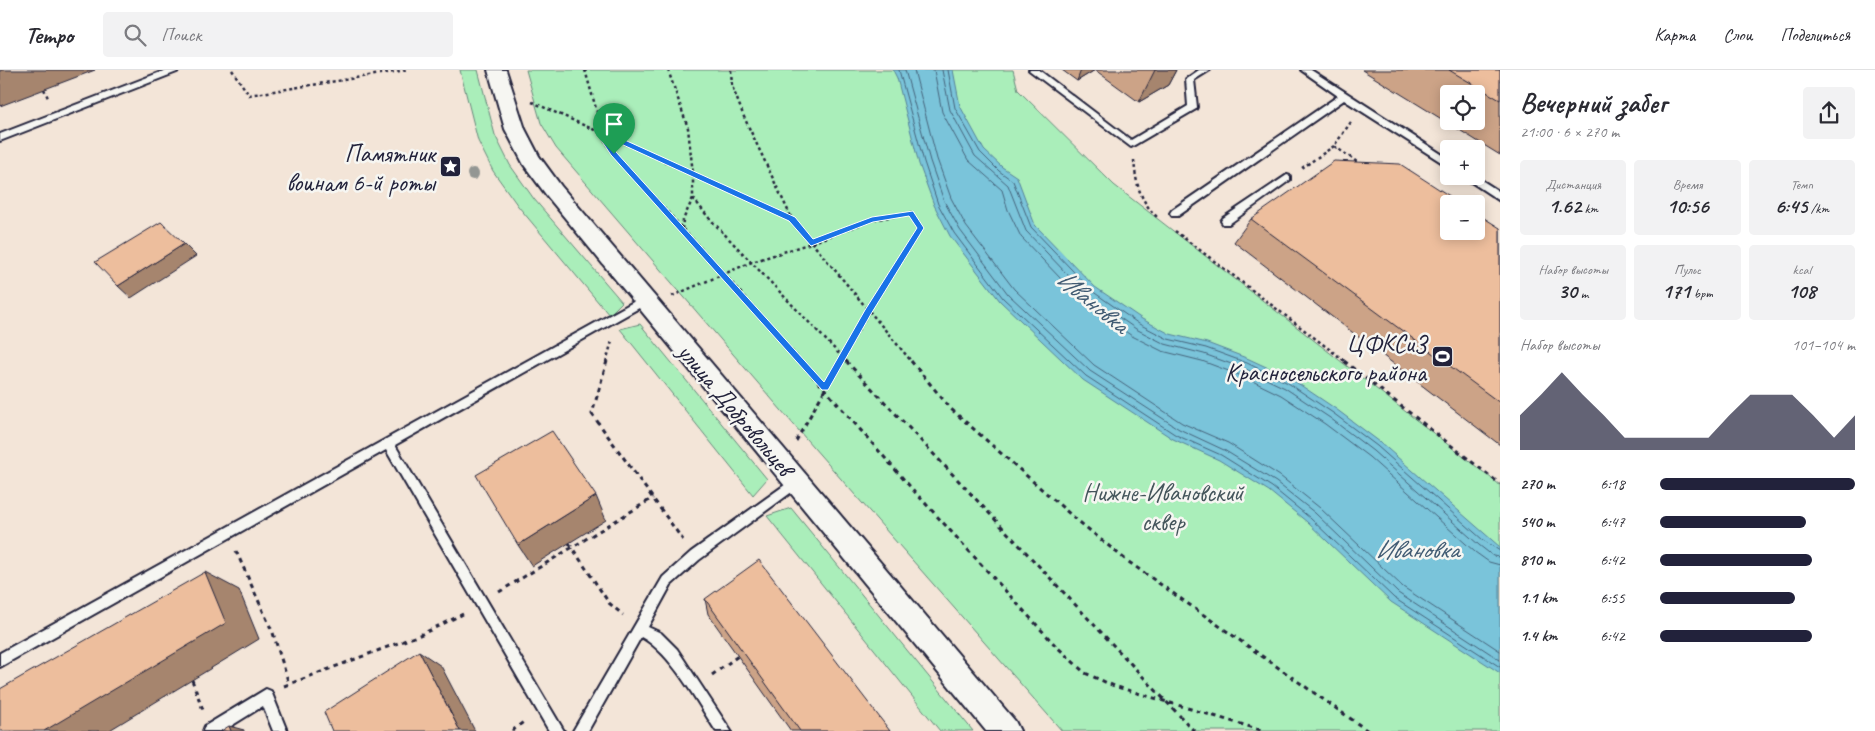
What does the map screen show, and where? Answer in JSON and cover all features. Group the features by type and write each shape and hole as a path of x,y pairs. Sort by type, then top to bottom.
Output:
{"street":[{"name":"улица Добровольцев","path":"497,70 515,129 530,160 644,300 1005,731"}],"lane":[{"path":"0,138 174,70"},
{"path":"1033,70 1131,144 1193,107 1190,79 1206,70"},
{"path":"1305,70 1440,158"},
{"path":"1175,212 1344,96"},
{"path":"1226,221 1287,178"},
{"path":"1481,185 1500,197"},
{"path":"0,660 644,300"},
{"path":"388,443 556,731"},
{"path":"580,731 667,581 695,556 796,482"},
{"path":"639,629 656,638 672,654 724,731"},
{"path":"211,731 266,696 280,731"}],"path":[{"path":"232,70 249,94 406,70"},
{"path":"585,70 605,140 614,154 724,274 914,492 1056,646 1085,673 1114,686 1264,731"},
{"path":"668,70 688,128 693,174 693,198 683,220 682,229"},
{"path":"731,70 732,86 744,117 792,219 951,409 1071,515 1126,560 1368,731"},
{"path":"527,100 792,219"},
{"path":"1287,178 1334,146 1348,123"},
{"path":"1334,146 1367,168"},
{"path":"1133,155 1136,188 1145,206 1160,219"},
{"path":"693,198 709,218 1194,731"},
{"path":"671,296 752,262 811,243 872,220 911,213 920,228 868,312 796,442"},
{"path":"1173,229 1380,388 1500,484"},
{"path":"614,335 592,414 695,556"},
{"path":"496,594 570,544 652,498"},
{"path":"228,533 274,633 289,684"},
{"path":"570,544 609,603"},
{"path":"279,689 422,634 464,613"},
{"path":"694,688 738,656"},
{"path":"192,680 211,731"}],"green space":[{"path":"460,70 478,70 495,135 510,165 534,199 622,302 609,315 518,206 493,171 478,141"},
{"name":"Нижне-Ивановский сквер","path":"526,70 1013,70 1018,90 1114,185 1500,485 1500,731 1062,731 806,439 556,148 541,123"},
{"path":"640,324 767,479 753,495 620,329"},
{"path":"791,508 973,731 940,731 767,516"}],"water":[{"name":"Ивановка","path":"893,70 953,70 960,106 984,150 1002,167 1017,177 1035,225 1095,287 1142,319 1170,334 1207,343 1249,359 1290,378 1380,442 1500,547 1500,673 1391,602 1307,522 1269,491 1219,460 1173,439 1083,380 1000,301 950,236 934,205 919,164 897,78"}],"building":[{"path":"1449,70 1500,70 1500,100 1485,91 1485,85 1474,85"},
{"name":"ЦФКСиЗ Красносельского района","path":"1334,161 1400,164 1448,195 1440,195 1440,240 1485,240 1485,219 1500,228 1500,403 1251,219"},
{"path":"161,222 184,244 118,286 95,262"},
{"path":"552,431 596,496 518,545 476,475"},
{"path":"759,560 890,731 800,731 705,599"},
{"path":"205,572 226,623 44,731 0,731 0,689"},
{"path":"419,651 460,731 332,731 324,712"},
{"path":"229,726 231,731 221,731"}],"place":[{"name":"Памятник воинам 6-й роты","path":"451,167"},
{"name":"ЦФКСиЗ Красносельского района","path":"1442,357"}],"route":[{"path":"604,134 792,219 811,243 872,220 911,213 920,228 868,312 825,388 724,274 614,154 605,140 604,134"}]}
